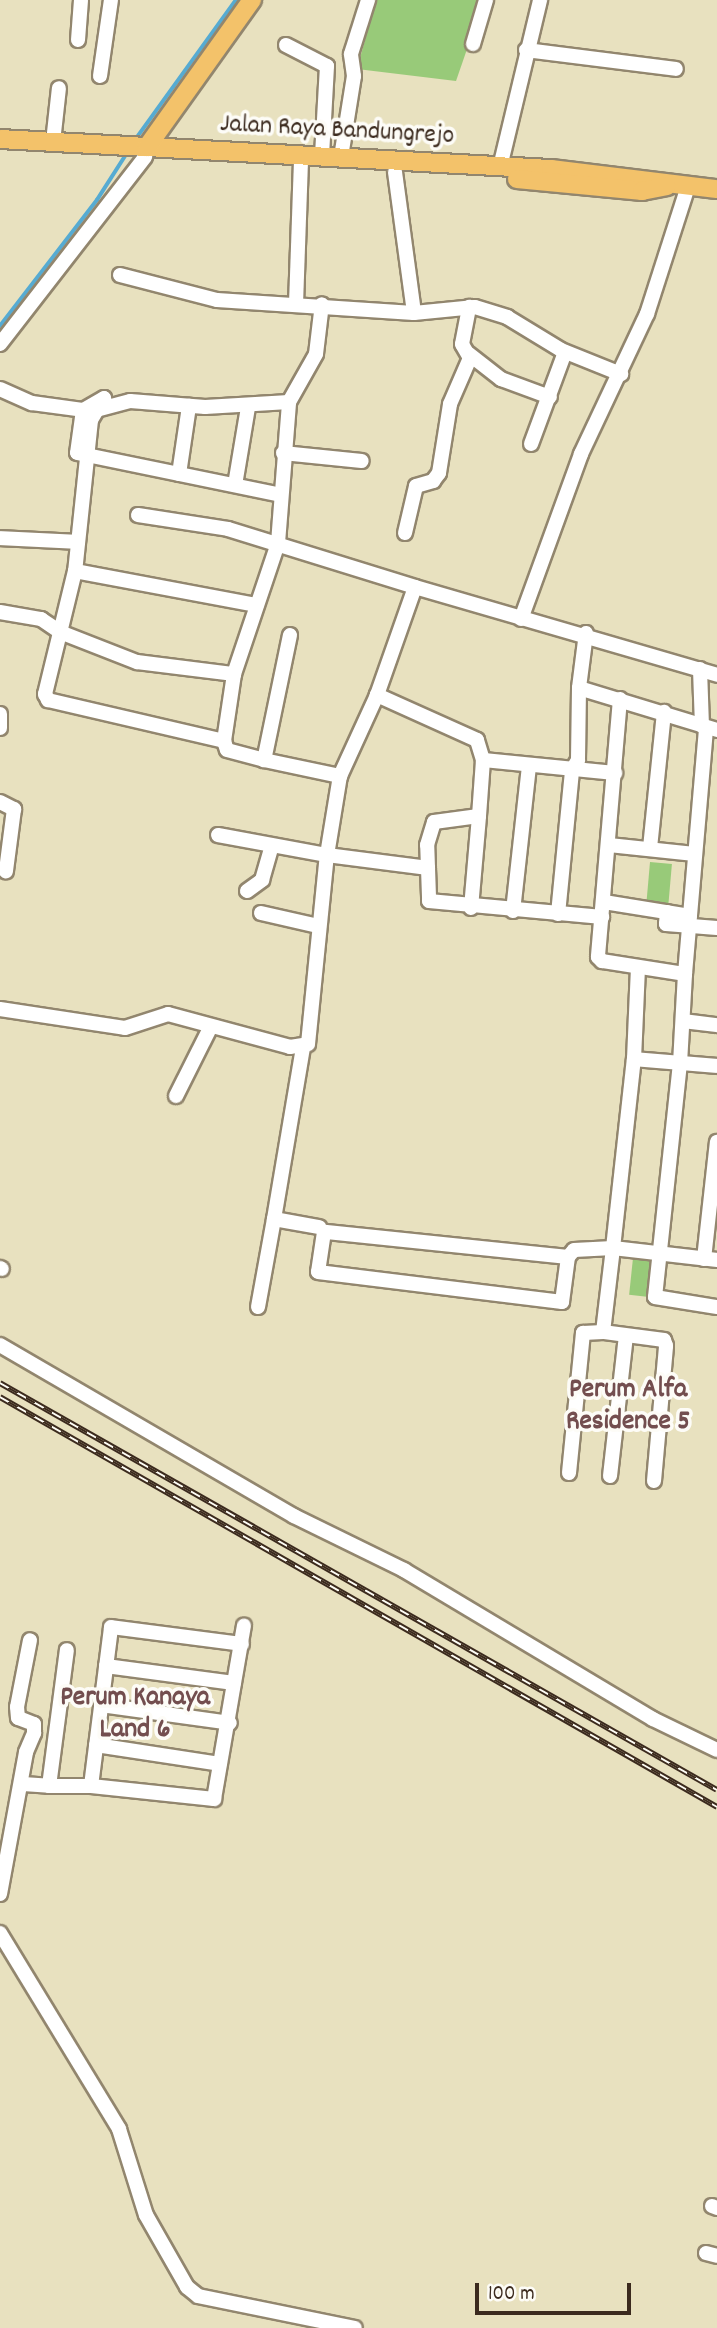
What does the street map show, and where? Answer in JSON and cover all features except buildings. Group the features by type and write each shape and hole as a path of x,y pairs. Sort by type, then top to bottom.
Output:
{"main road":[{"path":"142,151 252,0"},
{"name":"Jalan Raya Bandungrejo","path":"0,139 117,150"},
{"name":"Jalan Raya Bandungrejo","path":"0,148 142,151 295,160 395,172 642,191 679,186"},
{"name":"Jalan Raya Bandungrejo","path":"295,160 321,156 500,167 648,178 679,186 717,189"}],"street":[{"path":"78,40 81,0"},
{"path":"100,76 111,0"},
{"path":"341,157 354,76 351,54 368,0"},
{"path":"473,44 486,0"},
{"path":"500,167 540,0"},
{"path":"286,46 327,66 321,156"},
{"path":"526,50 676,69"},
{"path":"53,142 59,88"},
{"path":"0,344 142,151"},
{"path":"295,160 296,304"},
{"path":"395,172 414,313"},
{"path":"521,619 581,454 621,374 675,238 679,186"},
{"path":"120,275 217,300 322,304 414,313 469,307 506,317 565,352 621,374"},
{"path":"322,304 316,354 289,402 278,543 234,674 224,740 227,750 340,776"},
{"path":"469,307 461,344 469,354 501,379 550,397"},
{"path":"531,444 565,352"},
{"path":"405,533 416,486 433,481 439,473 450,404 469,354"},
{"path":"0,389 32,403 83,410 104,398 106,406"},
{"path":"224,740 52,703 45,694 75,571 90,454 91,420 106,406 130,401 248,407 289,402"},
{"path":"179,474 189,406"},
{"path":"234,485 248,407"},
{"path":"83,410 77,453 281,495"},
{"path":"283,453 362,461"},
{"path":"138,515 228,528 521,619 586,633 717,674"},
{"path":"0,538 78,542"},
{"path":"75,571 257,604"},
{"path":"258,1307 303,1047 311,1037 318,926 340,776 377,695 415,587"},
{"path":"0,612 41,619 60,632 137,662 234,674"},
{"path":"558,914 572,770 578,760 579,688 586,633"},
{"path":"264,760 290,635"},
{"path":"700,669 708,728 684,974 680,1063 656,1299 717,1307"},
{"path":"579,688 664,712 708,728"},
{"path":"377,695 480,743 483,760 471,908"},
{"path":"620,699 599,959 684,974"},
{"path":"650,848 664,712"},
{"path":"0,714 0,728"},
{"path":"483,760 615,774"},
{"path":"513,911 529,766"},
{"path":"0,802 14,809 6,871"},
{"path":"479,816 434,822 426,845 429,901 471,908 602,918"},
{"path":"218,835 327,855 428,868"},
{"path":"247,891 262,880 272,845"},
{"path":"609,845 695,854"},
{"path":"604,902 667,912 666,924 689,921 717,928"},
{"path":"261,913 318,926"},
{"path":"603,1332 634,1059 638,967"},
{"path":"0,1009 125,1028 160,1014 210,1028 303,1047"},
{"path":"683,1021 717,1025"},
{"path":"176,1096 210,1028"},
{"path":"634,1059 717,1066"},
{"path":"568,1257 324,1232 318,1272 560,1302 564,1300 568,1257 577,1248 613,1248 661,1256 711,1260 717,1142"},
{"path":"274,1219 320,1227"},
{"path":"569,1474 583,1333 603,1332 664,1340 666,1346 653,1481"},
{"path":"610,1476 626,1336"},
{"path":"0,1345 294,1516 404,1570 653,1719 717,1750"},
{"path":"91,1786 106,1666 114,1626 242,1644"},
{"path":"23,1784 91,1786 212,1801 230,1723 244,1626"},
{"path":"0,1894 34,1724 18,1718 17,1707 30,1640"},
{"path":"49,1786 67,1650"},
{"path":"106,1666 234,1683"},
{"path":"101,1705 230,1723"},
{"path":"96,1745 220,1764"},
{"path":"0,1933 119,2129 146,2215 187,2287 198,2295 355,2328"}],"green space":[{"path":"376,0 484,0 456,81 357,69"},
{"path":"650,862 672,864 668,907 646,905"},
{"path":"633,1258 653,1260 649,1297 629,1295"}],"waterway":[{"path":"135,140 236,0"},
{"path":"0,326 97,200 127,153"}],"railway":[{"path":"0,1383 717,1790"},
{"path":"0,1397 717,1807"}],"district":[{"name":"Perum Alfa Residence 5","path":"628,1407"},
{"name":"Perum Kanaya Land 6","path":"135,1715"}]}
